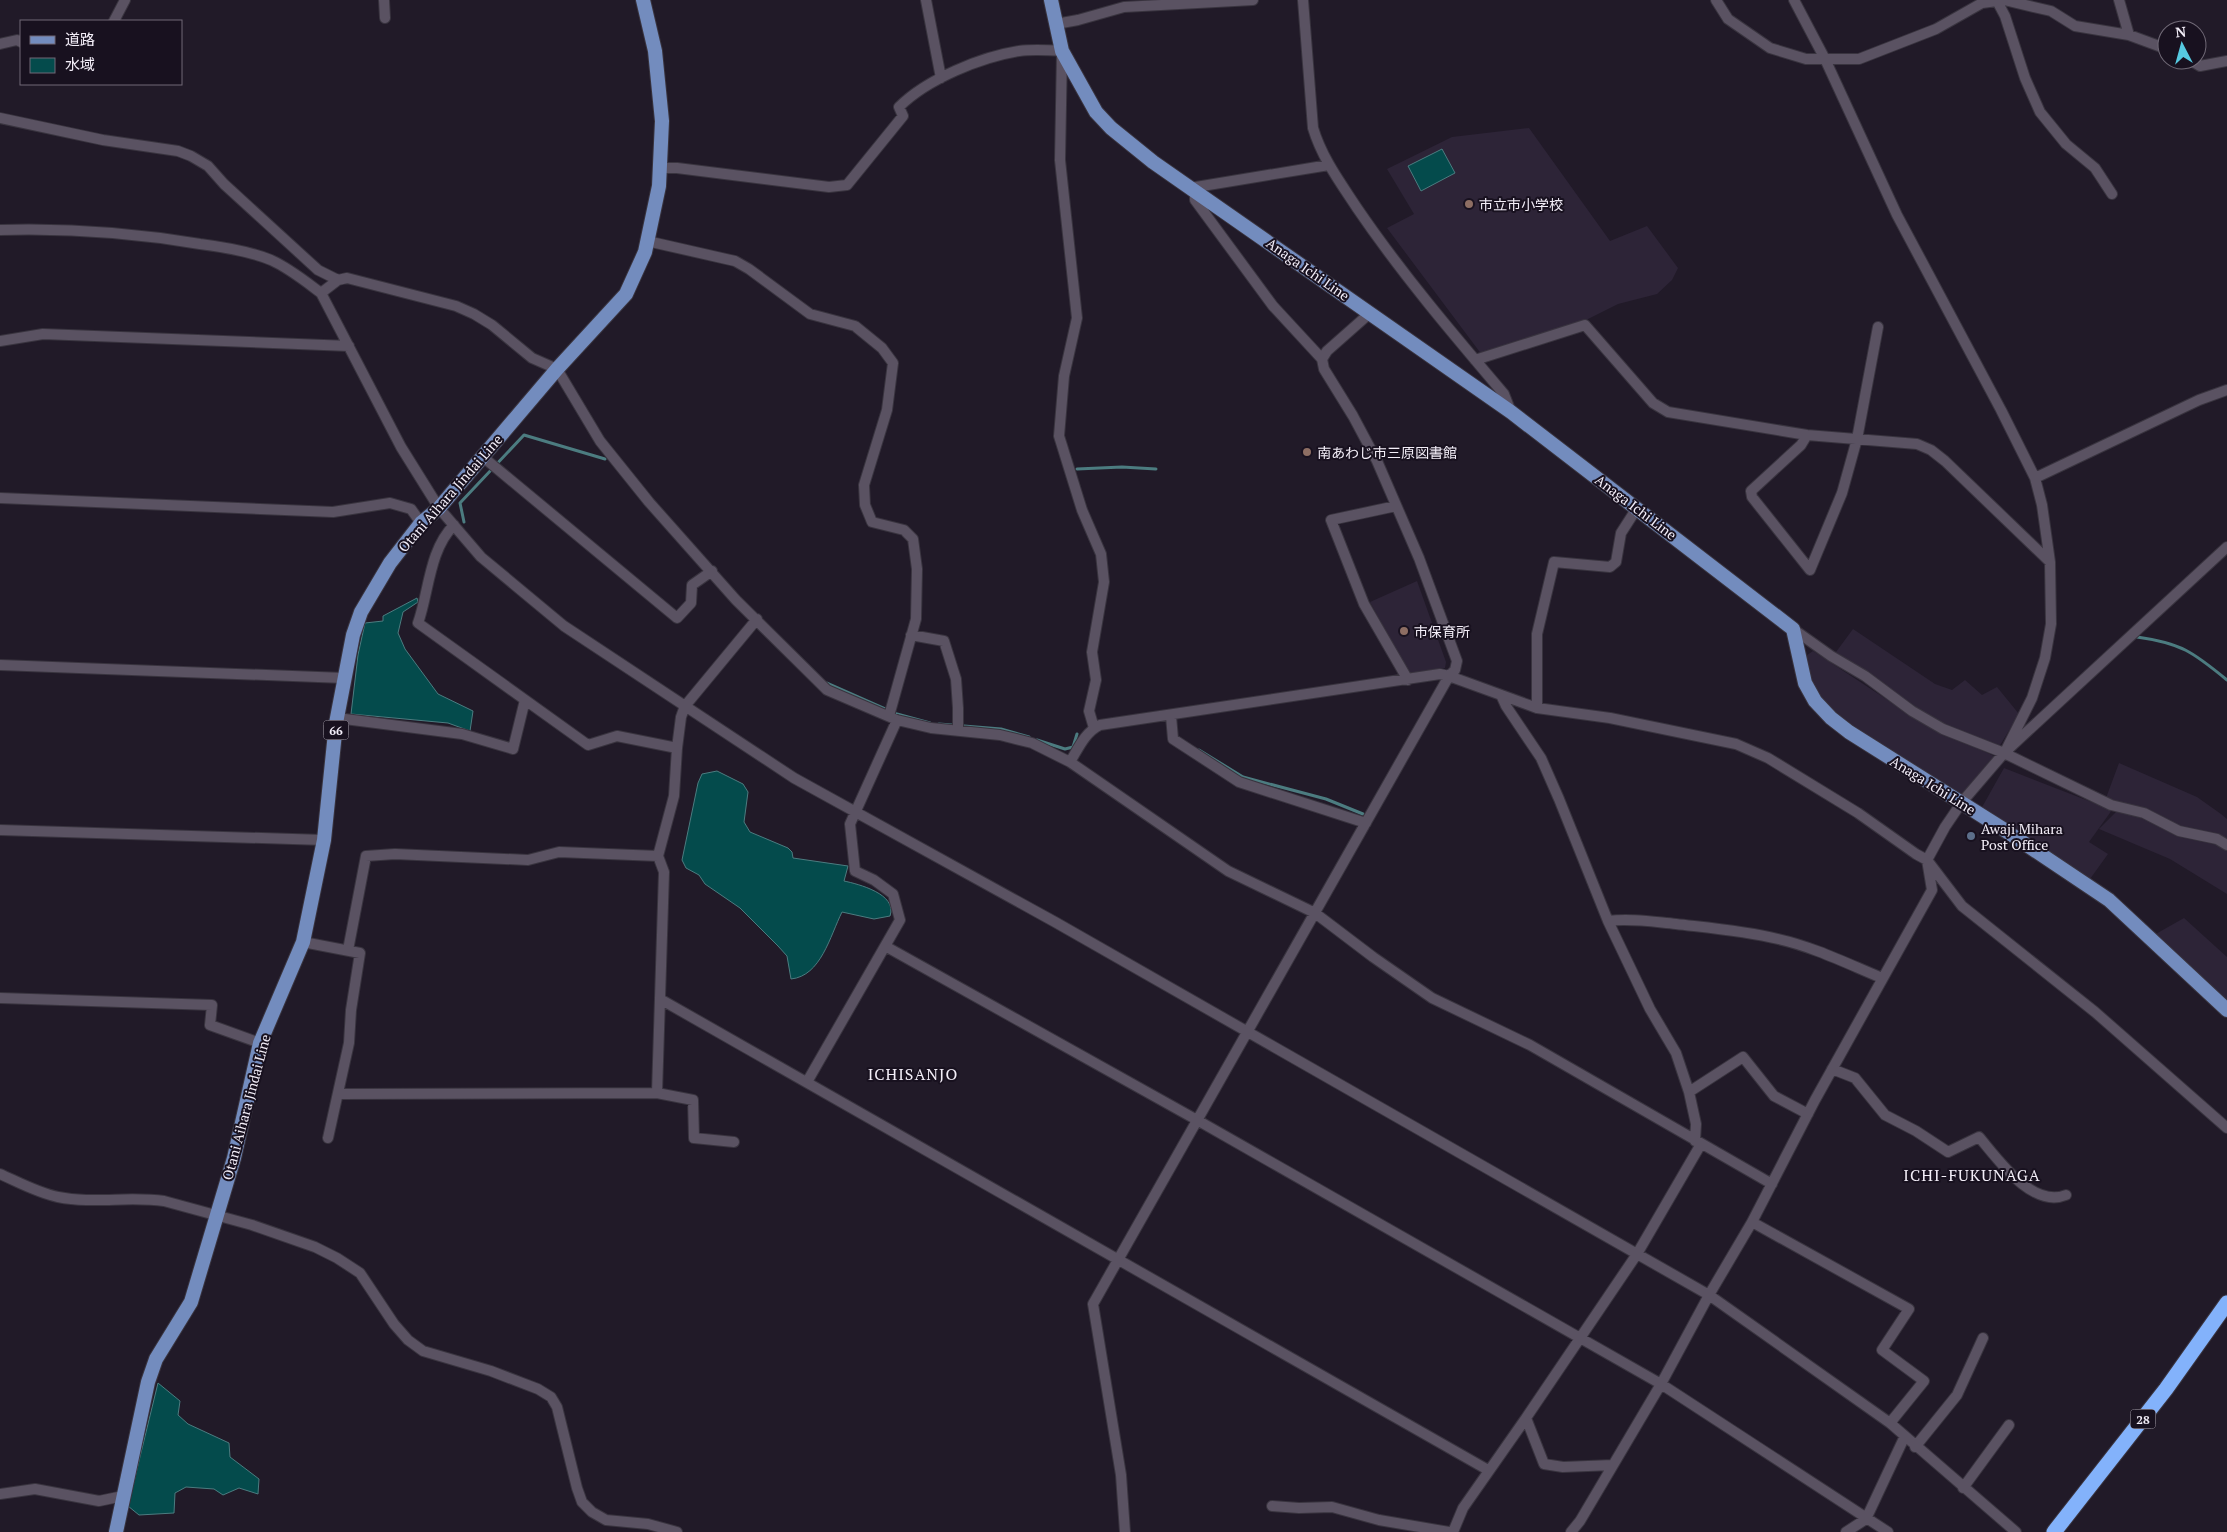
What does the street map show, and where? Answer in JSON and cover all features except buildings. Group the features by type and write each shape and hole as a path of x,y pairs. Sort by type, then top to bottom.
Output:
{"highway":[{"name":"28","path":"2054,1532 2166,1390 2227,1302"}],"main road":[{"name":"Otani Aihara Jindai Line","path":"116,1532 148,1382 156,1359 191,1302 234,1158 260,1043 303,942 324,840 337,718 344,678 353,634 362,612 390,563 421,522 439,508 557,369 626,294 645,252 659,186 662,121 655,51 643,0"},
{"name":"Anaga Ichi Line","path":"1051,0 1062,50 1096,112 1111,128 1153,162 1511,412 1793,629 1805,683 1815,701 1831,718 1849,732 1938,790 1962,802 2109,900 2227,1010"}],"street":[{"path":"115,20 125,0"},
{"path":"384,0 384,18"},
{"path":"926,0 941,78"},
{"path":"1056,24 1124,7 1253,0"},
{"path":"1302,0 1313,128 1318,144 1329,165 1396,264 1504,394 1511,412"},
{"path":"1716,0 1728,19 1770,48 1800,58 1859,59 1936,29 1982,3 2004,0 2051,11 2075,26 2129,36 2157,46"},
{"path":"2119,0 2129,36"},
{"path":"1798,1 1897,215 2035,478 2042,505 2050,562 2051,624 2045,658 2032,698 2004,753"},
{"path":"1997,1 2005,16 2025,78 2040,112 2066,144 2095,168 2112,194"},
{"path":"0,44 17,40 20,42"},
{"path":"661,168 829,187 847,185 903,116 899,107 912,93 941,78 1003,54 1022,50 1062,50 1060,160 1076,318 1064,376 1059,436 1082,510 1101,554 1104,582 1092,652 1096,680 1088,711 1094,728"},
{"path":"2207,65 2227,61"},
{"path":"0,118 191,156 208,166 224,184 318,270 338,280"},
{"path":"1125,1532 1121,1475 1093,1304 1449,676 1455,670 1457,661 1419,558 1377,461 1354,416 1324,369 1322,359 1273,306 1195,200 1193,189 1329,165"},
{"path":"0,230 91,231 162,237 227,248 270,260 299,276 321,294 401,447 439,508 481,557 564,626 794,778 1247,1032 1709,1295 1890,1423 1904,1438 2016,1532"},
{"path":"646,241 735,261 749,269 810,314 855,326 882,348 893,362 887,410 864,485 865,506 872,522 904,530 914,539 917,569 916,619 893,718 850,824 855,870 874,880 893,894 900,920 806,1082"},
{"path":"321,294 338,280 347,278 456,306 492,325 532,358 557,369 606,449 685,545 712,571 736,600 827,690 893,718 931,728 1000,735 1032,743 1070,762 1228,871 1315,913 1373,958 1432,998 1530,1045 1772,1184"},
{"path":"1322,359 1327,351 1370,313"},
{"path":"1475,360 1585,325 1653,403 1668,412 1807,436 1917,444 1931,450 1945,461 2050,562"},
{"path":"1807,436 1801,445 1754,486 1751,491 1752,497 1810,570 1842,493 1857,439 1878,328"},
{"path":"0,341 43,334 349,346"},
{"path":"2035,478 2199,400 2227,390"},
{"path":"483,457 677,618 691,603 692,585 712,571"},
{"path":"0,498 333,512 390,503 411,509 421,522"},
{"path":"1396,506 1330,520 1364,604 1408,680"},
{"path":"1537,708 1537,634 1554,562 1610,567 1616,562 1621,533 1637,508"},
{"path":"454,525 445,534 427,586 424,606 418,623 588,745 616,736 677,748"},
{"path":"1571,1532 1661,1384 1709,1295 1752,1222 1832,1069 1932,890 1927,860 1962,802 2004,753 2227,547"},
{"path":"658,1093 664,872 658,856 674,796 681,717 685,706 757,619"},
{"path":"1793,629 1831,656 1865,676 1912,711 1943,729 2004,753 2112,805 2144,813 2179,831 2217,839 2227,845"},
{"path":"912,635 944,640 956,679 958,730"},
{"path":"0,665 344,678"},
{"path":"1070,762 1084,739 1094,728 1100,725 1171,716 1440,674 1537,708 1610,718 1736,744 1752,750 1858,812 1927,860 1962,906 2095,1012 2227,1128"},
{"path":"1453,1532 1463,1508 1488,1470 1526,1418 1637,1254 1698,1142 1689,1092 1676,1053 1650,1009 1608,921 1541,758 1506,706 1502,695"},
{"path":"337,718 462,734 512,749 525,700"},
{"path":"1171,716 1173,739 1239,782 1366,823"},
{"path":"0,830 324,840"},
{"path":"348,950 366,856 395,854 528,860 559,852 658,856"},
{"path":"1608,921 1620,919 1659,922 1778,938 1803,946 1882,978"},
{"path":"303,942 360,953 351,1010 349,1043 328,1138"},
{"path":"885,946 1197,1120 1661,1384 1888,1532"},
{"path":"0,998 212,1005 210,1025 260,1043"},
{"path":"660,999 1488,1470"},
{"path":"1689,1092 1743,1057 1774,1096 1808,1114"},
{"path":"1832,1069 1855,1078 1885,1115 1916,1131 1948,1152 1979,1137 2016,1179 2036,1193 2059,1197 2066,1194"},
{"path":"338,1094 658,1093 693,1100 694,1138 734,1142"},
{"path":"0,1174 57,1197 75,1199 150,1199 252,1225 314,1247 360,1273 394,1324 408,1340 423,1352 491,1371 538,1389 551,1397 557,1407 582,1502 592,1512 606,1520 631,1524 648,1524 677,1532"},
{"path":"1752,1222 1908,1309 1882,1350 1924,1381 1890,1423"},
{"path":"1915,1447 1957,1395 1983,1338"},
{"path":"1526,1418 1544,1464 1563,1467 1613,1465"},
{"path":"1963,1488 2009,1425"},
{"path":"1846,1532 1866,1519 1904,1438"},
{"path":"0,1494 35,1489 99,1502 123,1496"},
{"path":"1272,1506 1299,1508 1332,1507 1379,1520 1449,1532"}],"shaded area":[{"path":"1529,128 1610,241 1647,226 1678,268 1672,280 1657,294 1618,304 1580,323 1482,355 1387,228 1414,214 1387,169 1452,137"},
{"path":"1417,581 1446,662 1445,668 1409,674 1370,602"},
{"path":"1853,629 1935,684 1952,690 1965,680 1982,695 1997,687 2019,714 1999,747 1945,727 1836,652"},
{"path":"1813,651 1912,716 1994,756 1960,796 1846,722 1832,710 1813,686 1804,657"},
{"path":"2119,763 2197,797 2221,814 2227,819 2227,843 2106,798"},
{"path":"2004,768 2112,810 2089,842 2108,854 2090,879 1981,809"},
{"path":"2118,810 2227,848 2227,894 2170,859 2099,829"},
{"path":"2184,918 2227,957 2227,1004 2154,935"}],"water":[{"path":"1442,149 1455,173 1421,191 1408,166"},
{"path":"417,598 418,602 403,612 398,633 405,649 438,694 473,711 470,731 448,723 351,714 358,655 365,623 383,621 383,616"},
{"path":"717,771 743,784 748,792 744,822 750,832 788,848 792,852 793,858 848,866 844,881 875,891 883,896 891,908 890,916 874,919 842,912 817,963 810,971 791,979 787,956 778,946 740,908 705,884 699,875 686,868 682,860 698,783 702,774"},
{"path":"158,1383 180,1401 178,1415 188,1424 229,1443 230,1457 259,1479 258,1494 239,1488 223,1495 214,1489 186,1487 175,1493 174,1513 139,1515 128,1506"}],"waterway":[{"path":"464,522 460,503 524,435 605,459"},
{"path":"1077,469 1122,467 1156,469"},
{"path":"2137,637 2165,642 2186,650 2205,662 2227,680"},
{"path":"827,683 897,714 930,723"},
{"path":"939,724 1001,729 1029,737"},
{"path":"1037,740 1065,749 1073,747 1077,734"},
{"path":"1199,750 1243,777 1326,799 1363,814"}],"place":[{"name":"市立市小学校","path":"1469,204"},
{"name":"南あわじ市三原図書館","path":"1307,452"},
{"name":"市保育所","path":"1404,631"},
{"name":"Awaji Mihara Post Office","path":"1971,836"}],"district":[{"name":"ICHISANJO","path":"913,1074"},
{"name":"ICHI-FUKUNAGA","path":"1972,1175"}]}
